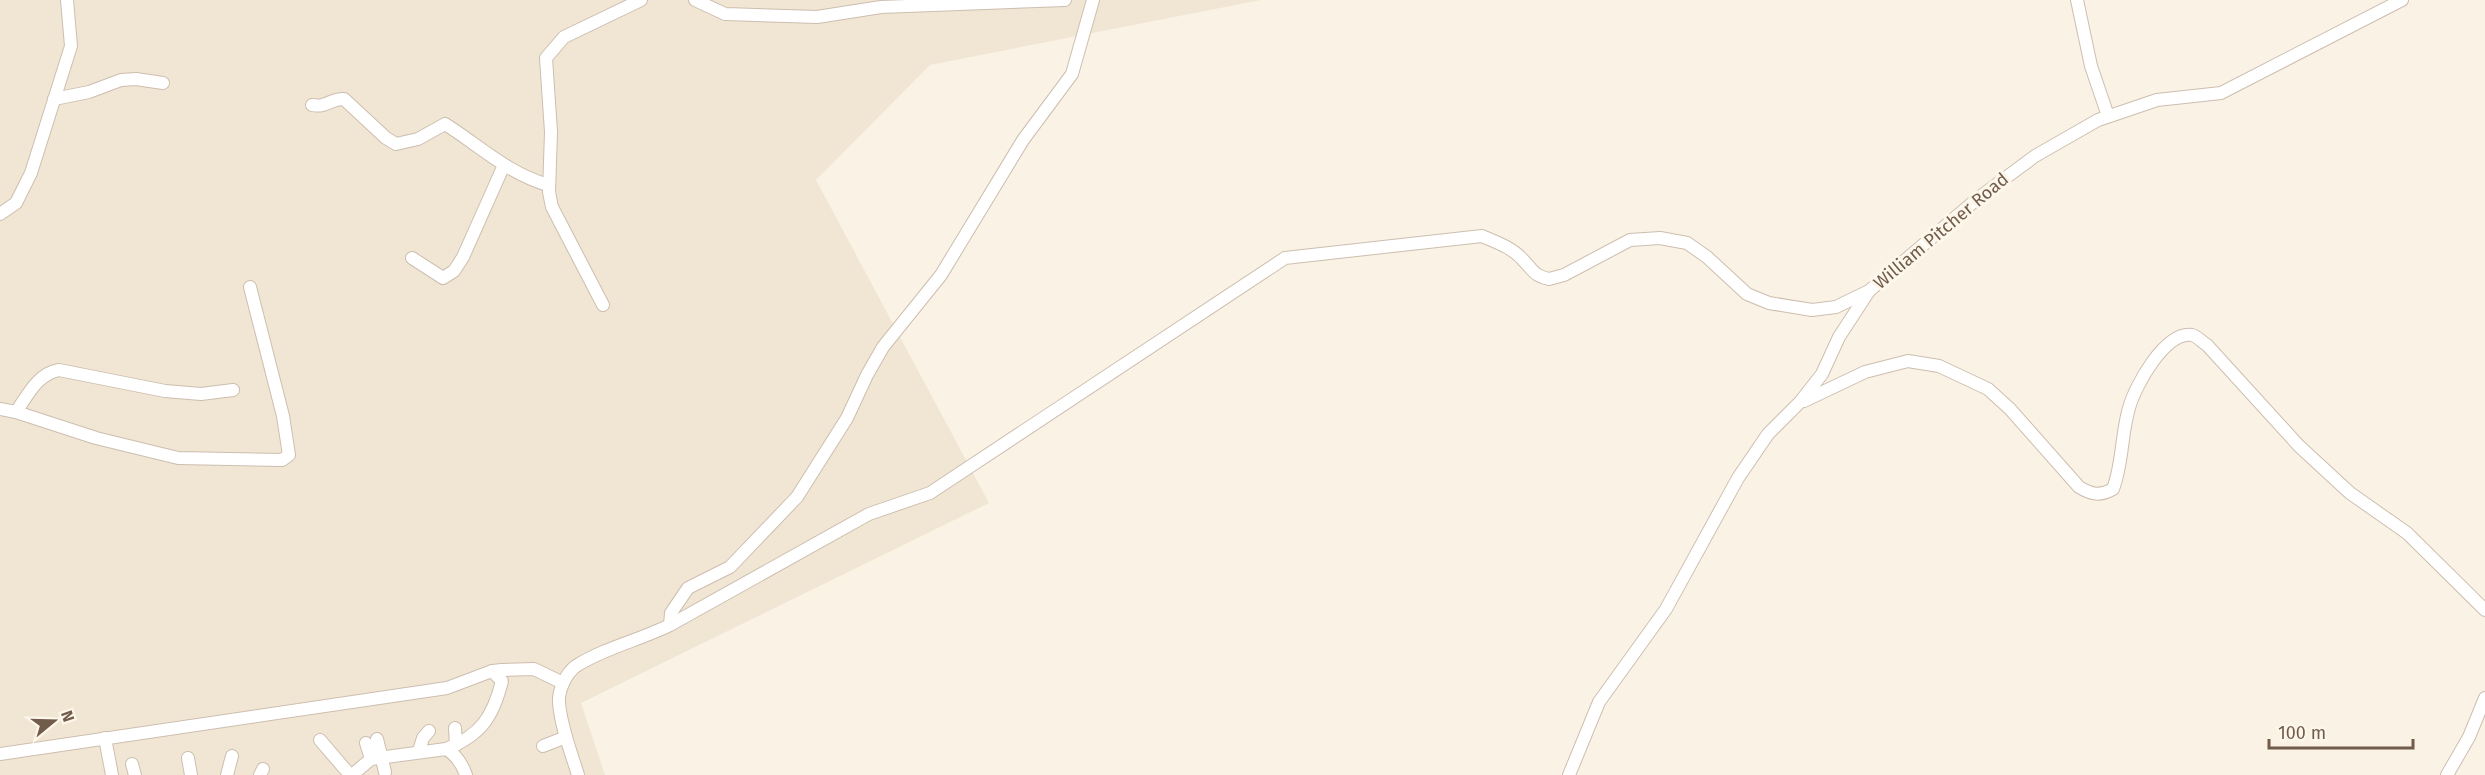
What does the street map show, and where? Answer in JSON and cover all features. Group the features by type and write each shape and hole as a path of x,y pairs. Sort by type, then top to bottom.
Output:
{"street":[{"path":"0,214 16,203 31,173 71,46 67,0"},
{"path":"603,305 552,207 548,184 551,132 546,58 564,37 641,0"},
{"path":"695,0 725,14 817,17 881,7 1065,0"},
{"path":"670,625 670,613 688,588 730,567 797,497 847,418 883,347 941,275 1023,140 1072,74 1094,0"},
{"path":"2077,0 2091,66 2108,116"},
{"name":"William Pitcher Road","path":"1569,775 1599,702 1666,609 1738,478 1768,434 1800,402 1822,374 1839,337 1869,291 1977,199 2018,168 2098,120 2157,100 2222,93 2402,0"},
{"path":"54,99 89,92 121,80 136,79 163,83"},
{"path":"312,105 321,106 344,99 393,144 418,139 445,124 521,176 548,184"},
{"path":"412,258 443,278 454,271 463,257 504,165"},
{"path":"578,775 558,701 562,683 574,667 670,625 870,513 930,493 1285,258 1482,236 1507,247 1524,260 1530,271 1549,279 1564,275 1630,240 1660,238 1686,243 1707,257 1746,294 1769,303 1812,310 1836,307 1869,291"},
{"path":"0,410 16,412 96,438 178,458 271,460 286,458 288,444 283,416 250,287"},
{"path":"1800,402 1865,372 1908,361 1939,366 1988,389 2010,409 2079,487 2090,494 2103,494 2113,489 2118,478 2129,407 2147,371 2169,342 2184,335 2194,335 2207,345 2308,453 2350,493 2407,533 2485,610"},
{"path":"16,412 41,376 59,370 165,391 201,394 233,390"},
{"path":"0,754 447,688 492,671 534,669 562,683"},
{"path":"320,740 351,775 377,758 418,751 434,755 475,734 486,722 496,703 502,681 492,671"},
{"path":"2447,775 2469,737 2485,698"},
{"path":"455,728 451,747 466,775"},
{"path":"418,751 429,730"},
{"path":"543,747 566,737"},
{"path":"105,738 112,775"},
{"path":"371,741 385,772"},
{"path":"227,775 232,756"},
{"path":"188,758 191,775"}],"shaded area":[{"path":"0,0 1261,0 930,65 816,180 989,503 581,703 605,775 0,775"}]}
